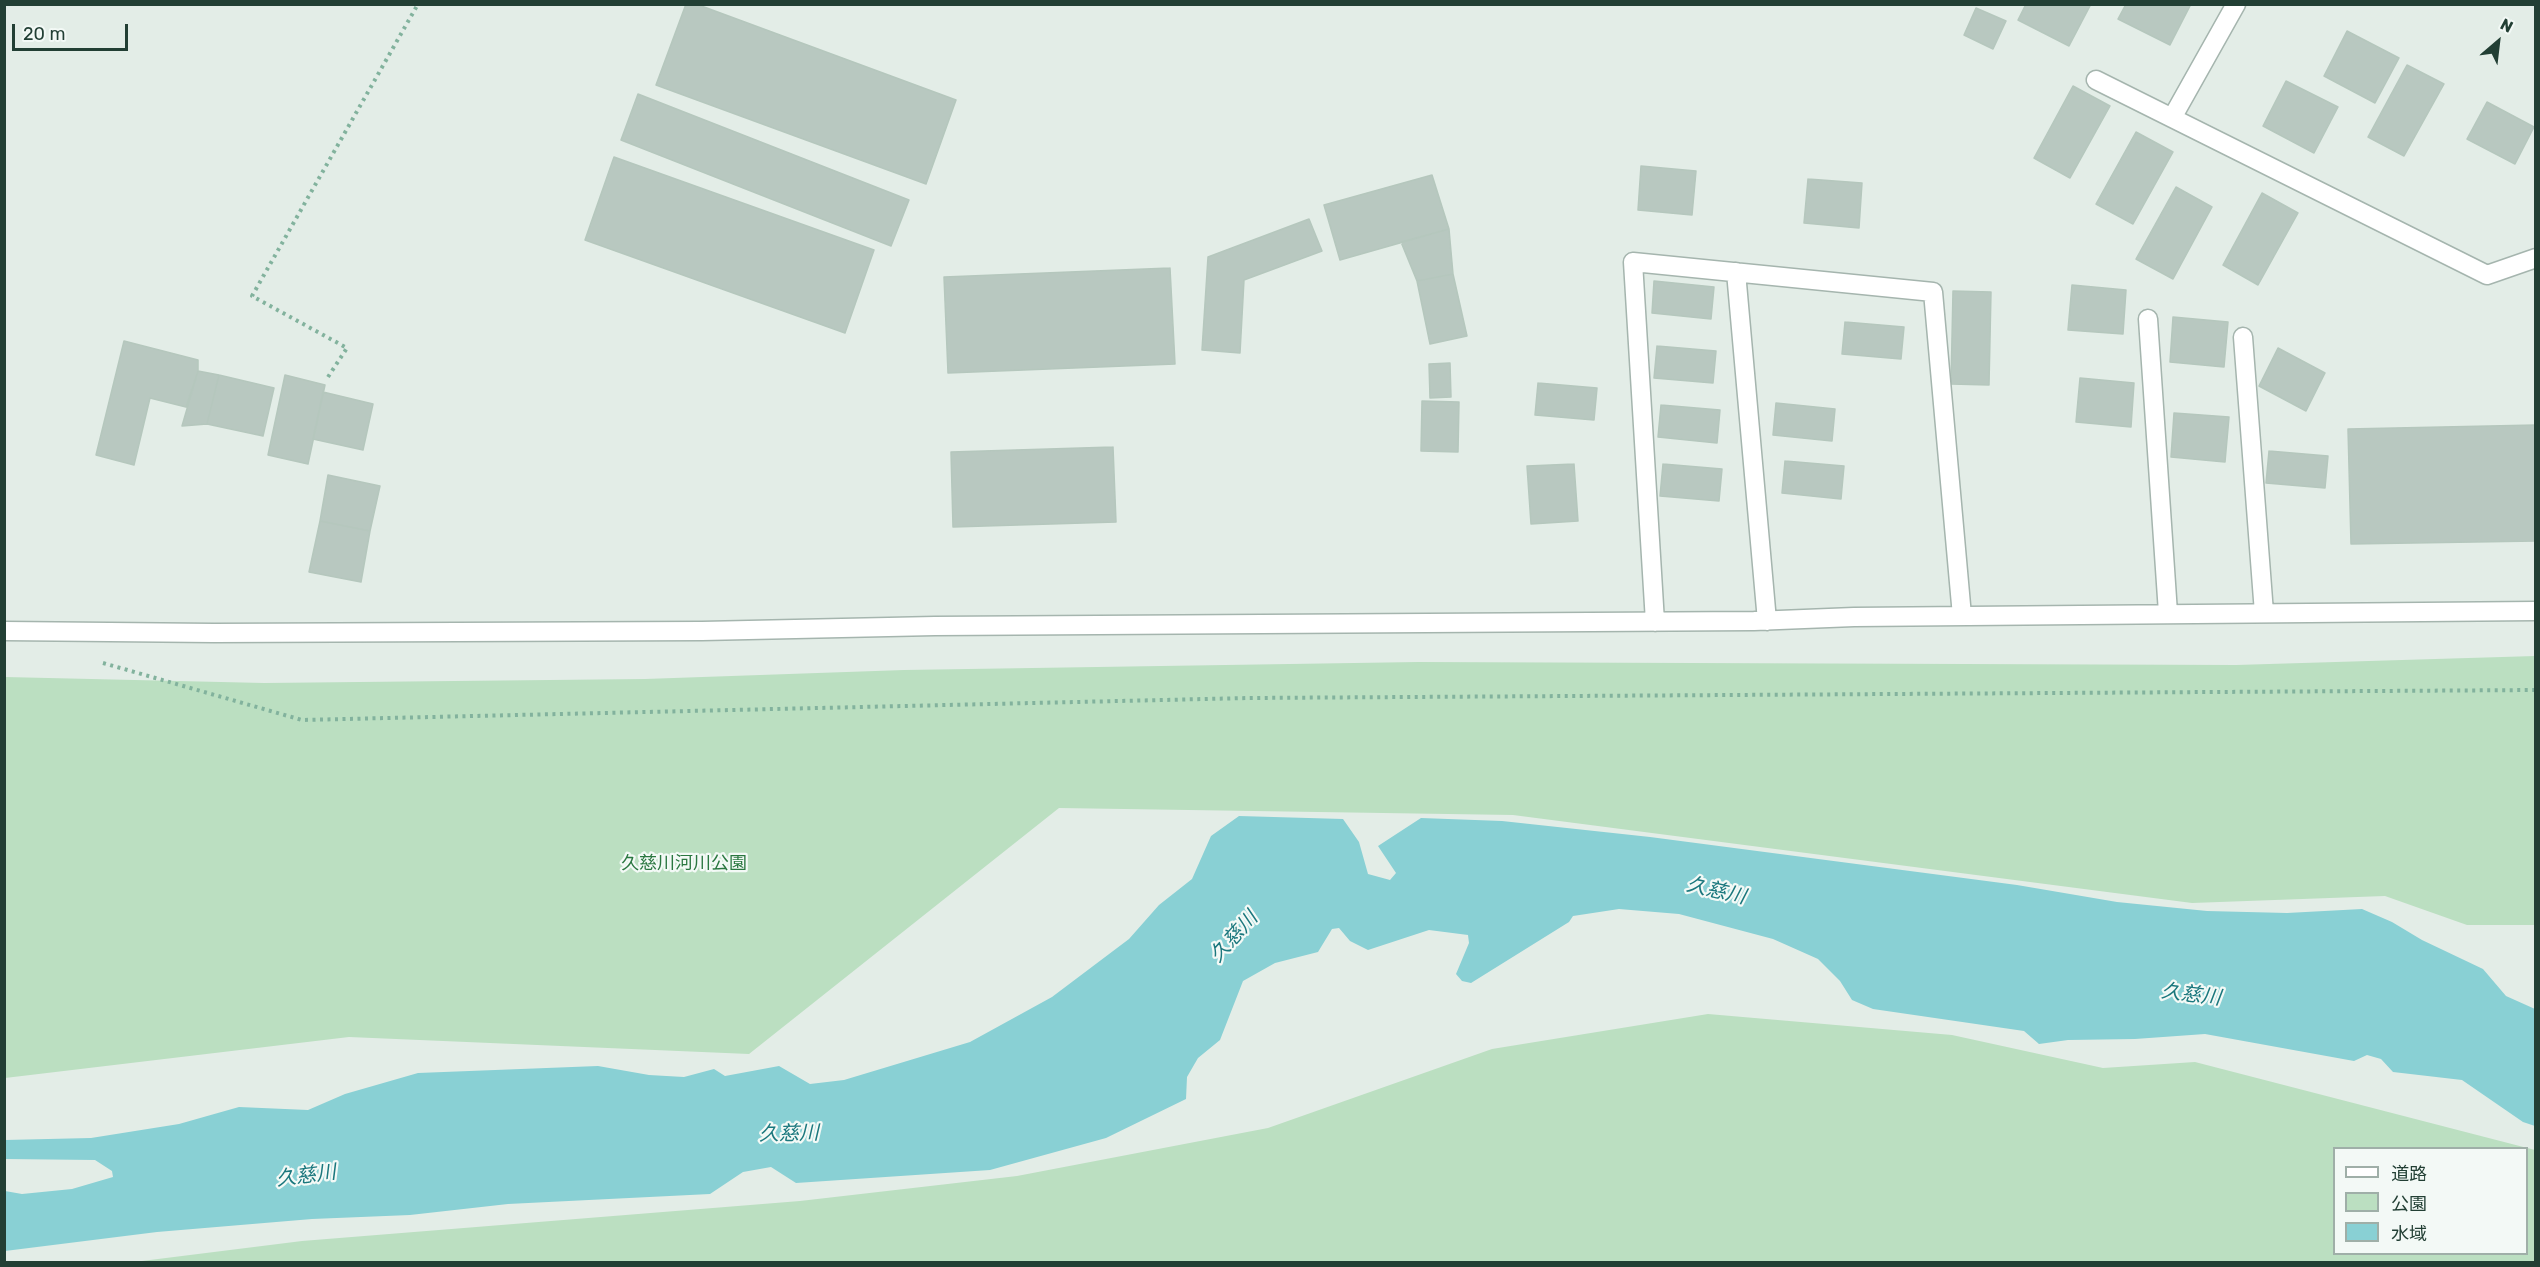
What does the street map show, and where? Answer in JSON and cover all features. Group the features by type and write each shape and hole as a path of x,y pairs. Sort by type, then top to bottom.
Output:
{"street":[{"path":"2172,118 2236,4"},
{"path":"2096,80 2487,275 2535,258"},
{"path":"1655,621 1633,262 1933,292 1962,616"},
{"path":"1736,272 1767,621"},
{"path":"2148,319 2168,613"},
{"path":"2243,337 2264,613"},
{"path":"4,631 214,633 702,631 947,625 1767,621 2168,613 2535,611"}],"path":[{"path":"328,377 347,348 252,296 417,4"},
{"path":"96,661 302,720 1248,698 2535,690"}],"green space":[{"name":"久慈川河川公園","path":"2535,656 2535,925 2467,925 2385,896 2192,903 1513,815 1059,808 749,1054 349,1037 5,1078 5,677 264,683 645,679 904,670 1418,662 2236,665"},
{"path":"1708,1014 1952,1035 2103,1068 2195,1062 2523,1147 2333,1147 2333,1255 2528,1255 2528,1148 2535,1150 2535,1262 134,1262 302,1241 800,1201 1017,1176 1268,1128 1492,1049"}],"water":[{"name":"久慈川","path":"1239,816 1343,819 1359,842 1368,874 1390,880 1396,873 1378,846 1421,818 1502,821 1650,837 2017,885 2117,902 2207,911 2287,913 2362,909 2483,969 2506,996 2535,1009 2535,1126 2523,1122 2462,1080 2393,1072 2381,1059 2367,1055 2354,1061 2205,1034 2135,1039 2068,1040 2039,1044 2024,1031 1873,1009 1852,1000 1840,981 1818,959 1773,939 1679,914 1619,909 1573,916 1569,922 1471,983 1462,981 1456,974 1469,943 1468,935 1429,930 1368,950 1350,941 1339,928 1332,929 1318,952 1275,963 1243,981 1220,1040 1198,1058 1187,1077 1186,1099 1106,1138 990,1170 796,1183 771,1167 743,1172 710,1194 508,1204 410,1215 312,1219 157,1232 5,1251 5,1191 22,1194 72,1189 113,1177 112,1171 95,1160 5,1159 5,1140 91,1138 179,1124 239,1107 308,1110 345,1094 418,1073 598,1066 649,1075 684,1077 714,1069 725,1076 779,1066 810,1084 844,1080 970,1042 1052,997 1129,939 1159,905 1192,879 1211,836"}],"building":[{"path":"686,4 696,4 956,100 926,184 656,85"},
{"path":"2026,4 2091,4 2069,46 2018,20"},
{"path":"2126,4 2191,4 2170,45 2118,19"},
{"path":"1976,8 2006,21 1993,49 1964,35"},
{"path":"2347,31 2399,58 2375,103 2324,76"},
{"path":"2407,65 2444,84 2404,156 2368,137"},
{"path":"2286,81 2338,107 2314,153 2263,126"},
{"path":"2073,86 2110,106 2070,178 2034,158"},
{"path":"638,94 909,200 891,246 621,140"},
{"path":"2487,102 2534,127 2515,164 2467,139"},
{"path":"2136,132 2173,152 2133,224 2096,204"},
{"path":"614,157 874,250 845,333 585,240"},
{"path":"1641,166 1696,171 1692,215 1638,210"},
{"path":"1432,175 1449,229 1340,260 1324,205"},
{"path":"1808,179 1862,183 1859,228 1804,223"},
{"path":"2176,187 2212,207 2173,279 2136,259"},
{"path":"2262,193 2298,213 2258,285 2223,265"},
{"path":"1309,219 1322,251 1244,280 1240,353 1202,350 1208,257"},
{"path":"1449,229 1453,274 1417,281 1401,242"},
{"path":"1170,268 1175,364 948,373 944,277"},
{"path":"1453,274 1467,336 1430,344 1417,281"},
{"path":"1654,281 1714,287 1711,319 1652,313"},
{"path":"2072,285 2126,290 2123,334 2068,330"},
{"path":"1953,291 1991,292 1989,385 1951,384"},
{"path":"2173,317 2228,322 2224,367 2170,362"},
{"path":"1845,322 1904,327 1901,359 1842,354"},
{"path":"124,341 198,360 198,371 186,407 150,398 134,465 96,455"},
{"path":"1657,346 1716,351 1713,383 1654,378"},
{"path":"2278,348 2325,373 2306,411 2259,386"},
{"path":"1450,363 1451,397 1430,398 1429,364"},
{"path":"198,371 219,375 207,424 182,426"},
{"path":"219,375 274,388 263,436 207,424"},
{"path":"285,375 325,385 308,464 268,455"},
{"path":"2080,378 2134,383 2131,427 2076,422"},
{"path":"1538,383 1597,388 1594,420 1535,415"},
{"path":"323,392 373,404 363,450 313,439"},
{"path":"1422,401 1459,402 1458,452 1421,451"},
{"path":"1776,403 1835,409 1832,441 1773,435"},
{"path":"1661,405 1720,410 1717,443 1658,437"},
{"path":"2174,413 2229,417 2225,462 2171,457"},
{"path":"2536,425 2536,541 2351,544 2348,429"},
{"path":"1113,447 1116,522 953,527 951,452"},
{"path":"2269,451 2328,456 2325,488 2266,483"},
{"path":"1785,461 1844,466 1841,499 1782,493"},
{"path":"1574,464 1578,521 1531,524 1527,466"},
{"path":"1663,464 1722,469 1719,501 1660,496"},
{"path":"328,475 380,486 370,531 320,521"},
{"path":"320,521 370,531 361,582 309,572"}]}
